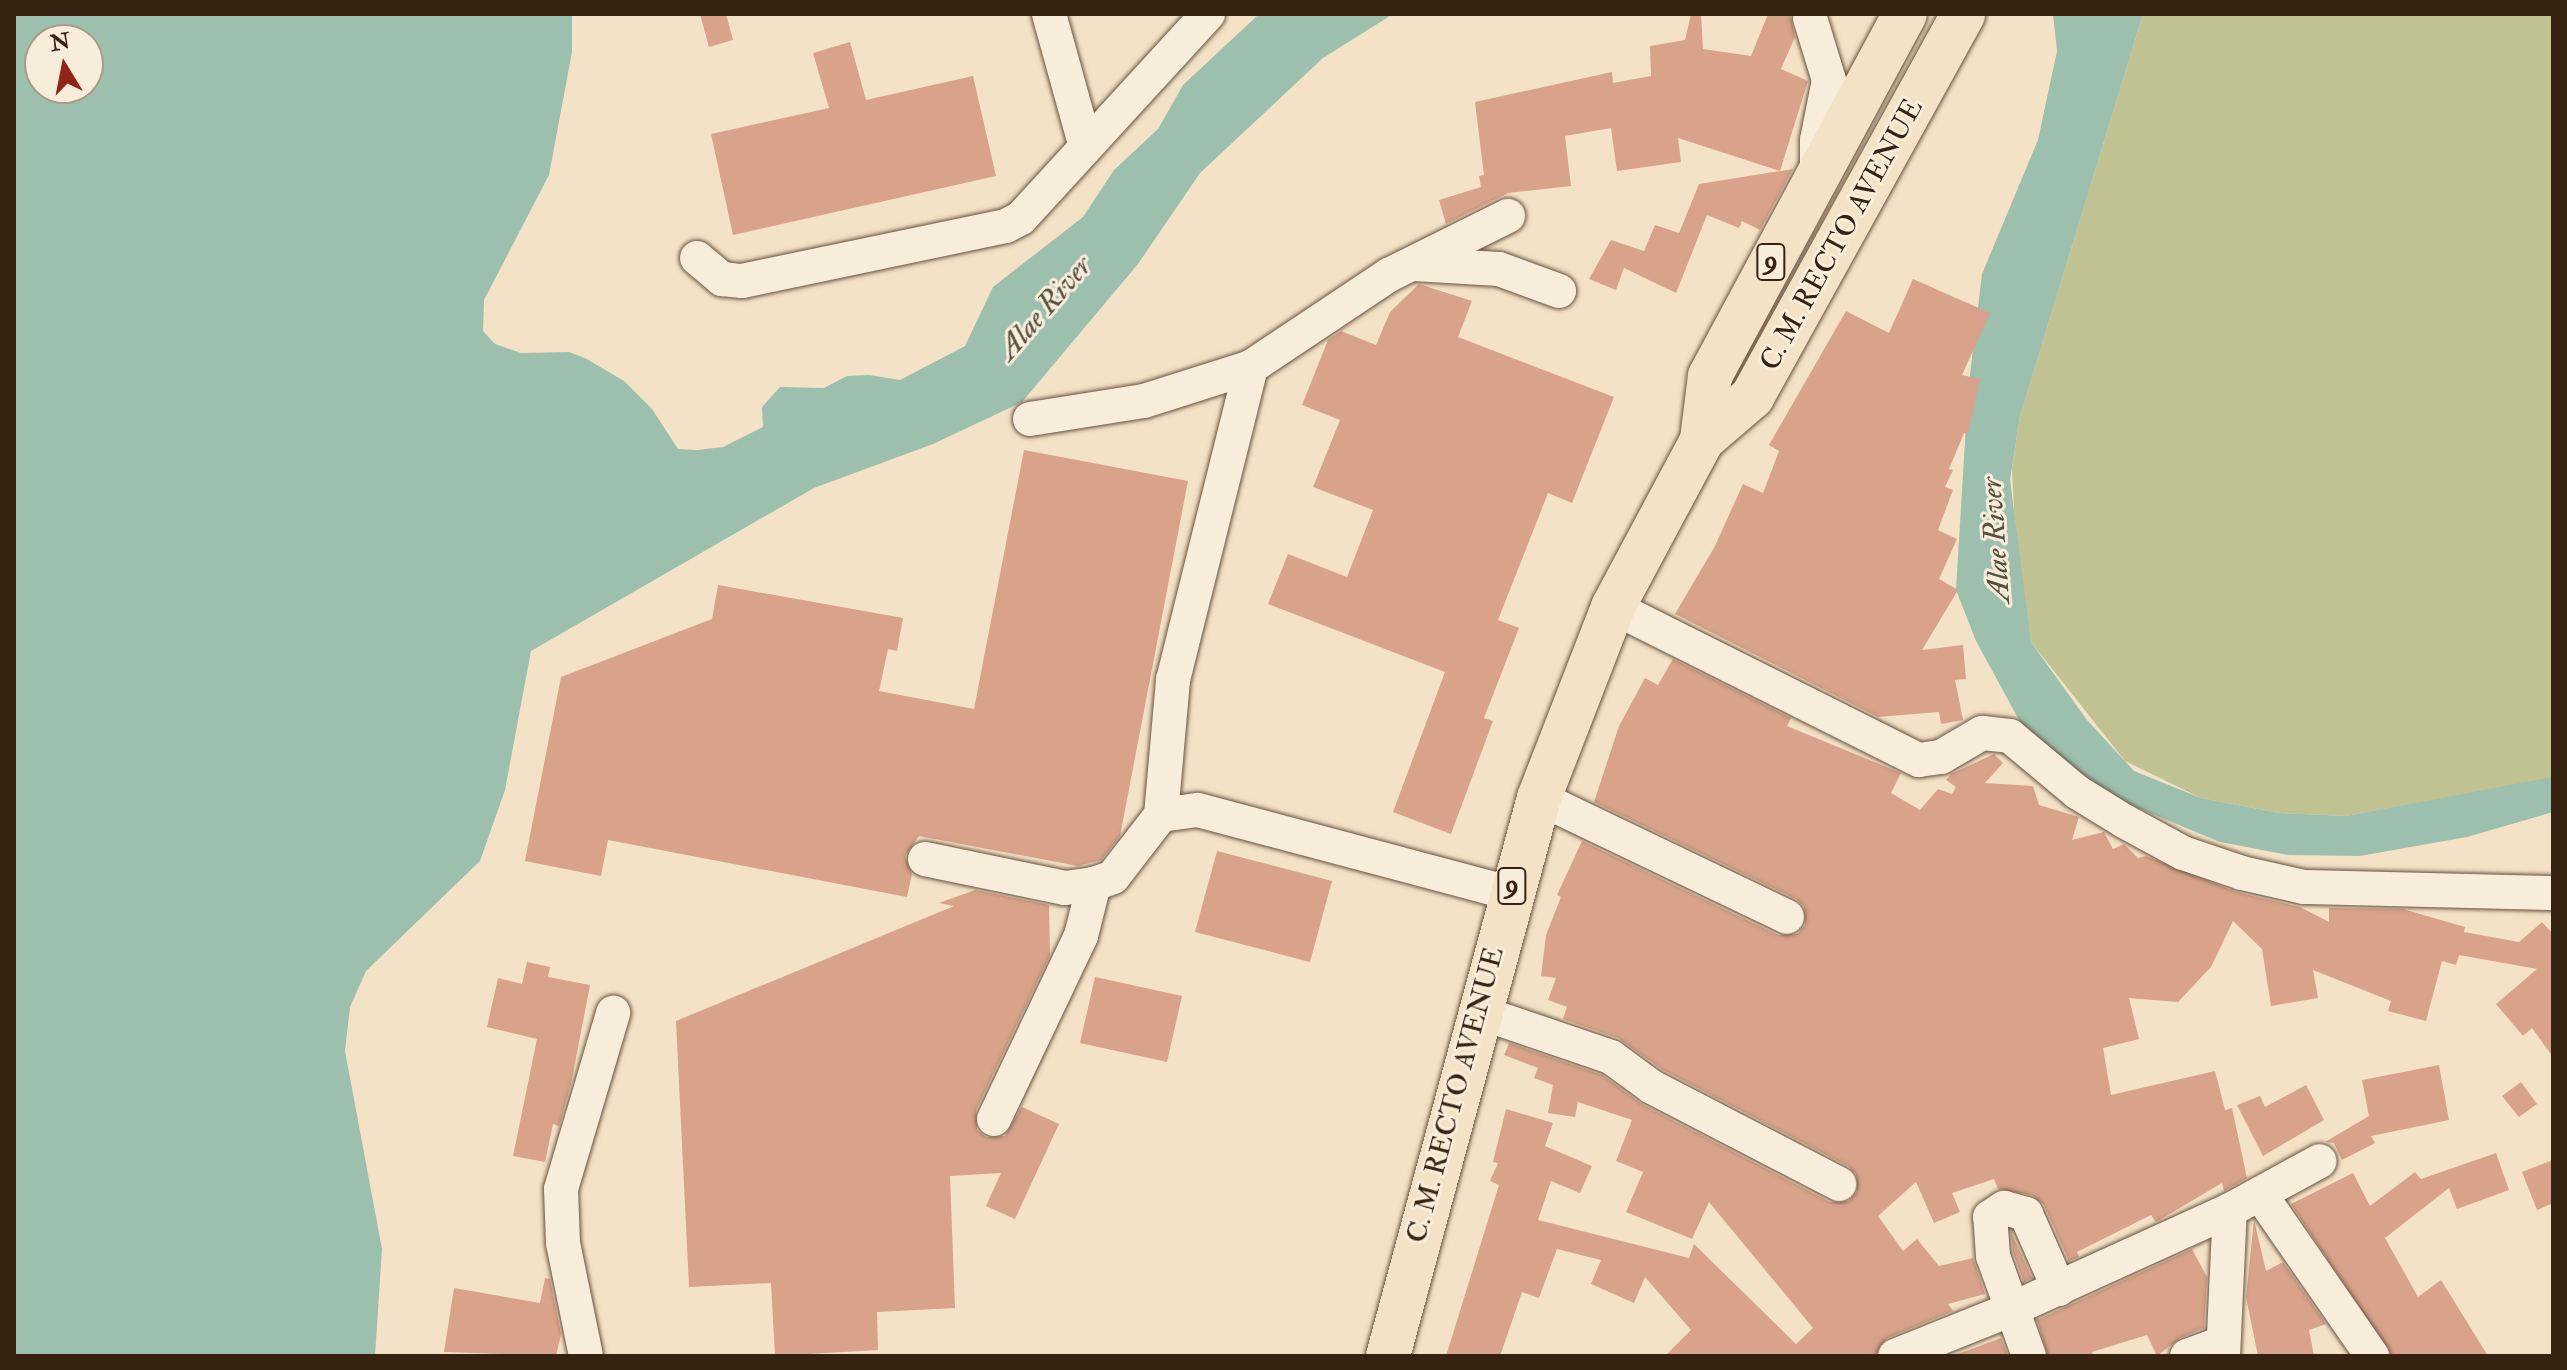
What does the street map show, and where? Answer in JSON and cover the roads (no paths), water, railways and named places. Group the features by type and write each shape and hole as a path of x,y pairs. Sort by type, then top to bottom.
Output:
{"highway":[{"name":"C. M. RECTO AVENUE","path":"1388,1356 1510,893 1539,798 1613,607 1702,440 1710,376 1905,14"},
{"name":"C. M. RECTO AVENUE","path":"1702,440 1752,397 1963,14"}],"street":[{"path":"1049,14 1085,144"},
{"path":"697,258 722,279 742,281 1006,226 1021,218 1085,144 1208,14"},
{"path":"1810,18 1829,80 1817,140 1817,178"},
{"path":"1030,419 1144,401 1251,367 1414,264 1508,216"},
{"path":"1414,264 1499,269 1559,291"},
{"path":"925,859 1065,888 1094,884 1113,877 1161,815 1173,680 1251,367"},
{"path":"1613,607 1919,760 1941,757 1982,733 2010,736 2077,792 2124,821 2183,853 2242,873 2304,887 2553,893"},
{"path":"1539,798 1787,917"},
{"path":"1161,815 1198,810 1510,893"},
{"path":"994,1119 1081,936 1094,884"},
{"path":"1479,1012 1611,1057 1664,1094 1839,1184"},
{"path":"586,1356 563,1243 561,1189 613,1013"},
{"path":"1895,1356 2059,1289 2230,1210 2320,1161"},
{"path":"2260,1194 2372,1356"},
{"path":"2029,1356 1989,1238 1990,1217 2004,1208 2015,1207 2034,1224 2059,1289"},
{"path":"2187,1356 2223,1350 2230,1210"}],"water":[{"name":"Alae River","path":"14,14 572,14 572,52 549,175 484,300 483,331 495,344 521,353 569,352 585,358 624,381 652,409 678,449 697,450 723,447 763,427 762,407 780,387 824,388 847,376 869,375 900,380 965,346 993,287 1083,217 1114,170 1158,129 1183,85 1257,16 1393,14 1323,58 1200,173 1138,264 1022,402 933,444 814,488 531,651 505,790 480,861 366,971 350,1007 345,1051 382,1249 375,1356 14,1356"},
{"name":"Alae River","path":"2053,14 2143,14 2020,416 2010,480 2031,642 2087,720 2134,771 2201,798 2279,813 2346,816 2553,777 2553,812 2467,837 2360,856 2288,855 2220,842 2090,788 2024,729 1976,641 1956,590 1968,391 1982,274 2038,140 2057,51"}]}
